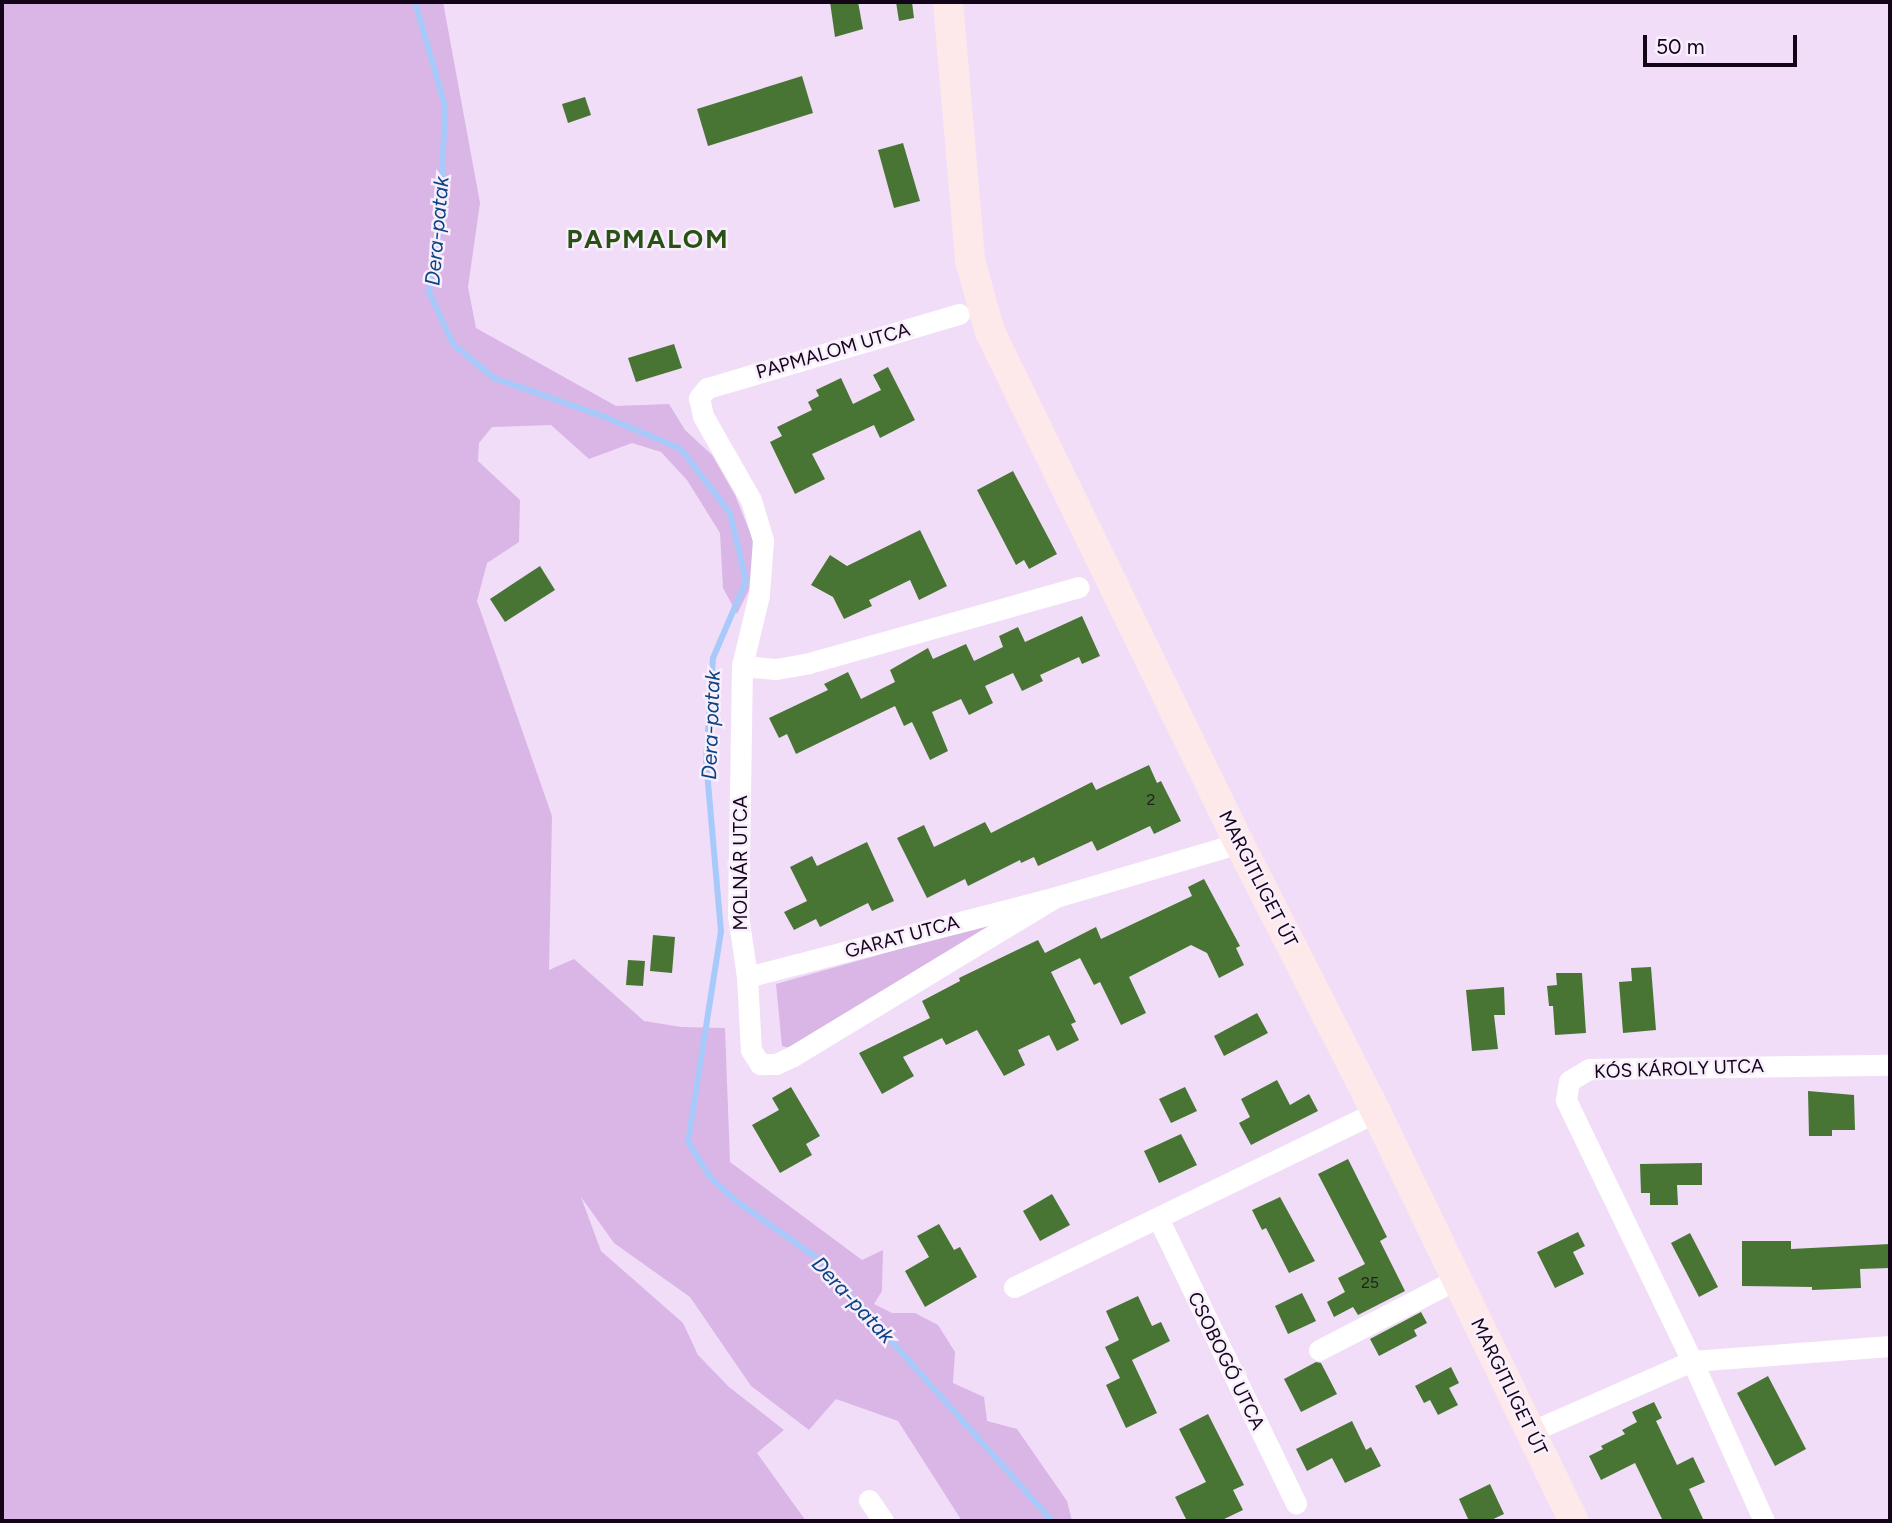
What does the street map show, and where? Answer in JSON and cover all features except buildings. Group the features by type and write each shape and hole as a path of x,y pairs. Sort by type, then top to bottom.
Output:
{"main road":[{"name":"MARGITLIGET ÚT","path":"948,2 970,260 982,305 1006,369 1239,843 1376,1112 1574,1521"}],"street":[{"name":"PAPMALOM UTCA","path":"707,388 959,314"},
{"name":"MOLNÁR UTCA","path":"707,388 699,398 703,416 751,500 763,540 759,595 742,666 738,915 747,977 751,1050 760,1064 776,1064 793,1056"},
{"path":"742,666 776,668 809,663 1079,587"},
{"name":"GARAT UTCA","path":"747,977 1056,897 1239,843"},
{"name":"GARAT UTCA","path":"793,1056 1056,897"},
{"name":"KÓS KÁROLY UTCA","path":"1692,1361 1566,1100 1569,1081 1589,1069 1890,1065"},
{"path":"1013,1287 1376,1112"},
{"name":"CSOBOGÓ UTCA","path":"1158,1219 1296,1503"},
{"path":"1319,1350 1457,1279"},
{"path":"1531,1432 1692,1361 1890,1346"},
{"path":"1692,1361 1764,1521"},
{"path":"869,1500 883,1521"}],"shaded area":[{"path":"2,2 443,2 480,203 468,287 476,328 616,406 669,404 685,430 712,455 735,495 756,547 750,588 737,614 723,588 720,533 687,480 661,452 632,443 589,459 551,425 492,427 479,443 478,461 520,500 519,542 487,563 477,601 552,816 549,970 574,959 644,1021 681,1027 725,1028 730,1162 862,1260 883,1250 882,1291 874,1304 892,1313 915,1313 938,1325 955,1352 953,1383 984,1397 987,1421 1017,1429 1067,1501 1072,1521 962,1521 898,1421 836,1399 809,1430 751,1386 690,1297 614,1243 581,1197 601,1251 683,1323 698,1355 729,1387 784,1430 757,1453 806,1521 2,1521"},
{"path":"1002,920 790,1048 782,1046 776,984"}],"waterway":[{"name":"Dera-patak","path":"415,2 445,106 440,226 429,292 453,344 494,378 605,417 681,449 730,513 746,581 713,658 706,760 721,931 688,1142 710,1177 735,1200 817,1258 1052,1521"}],"district":[{"name":"PAPMALOM","path":"648,240"}]}
